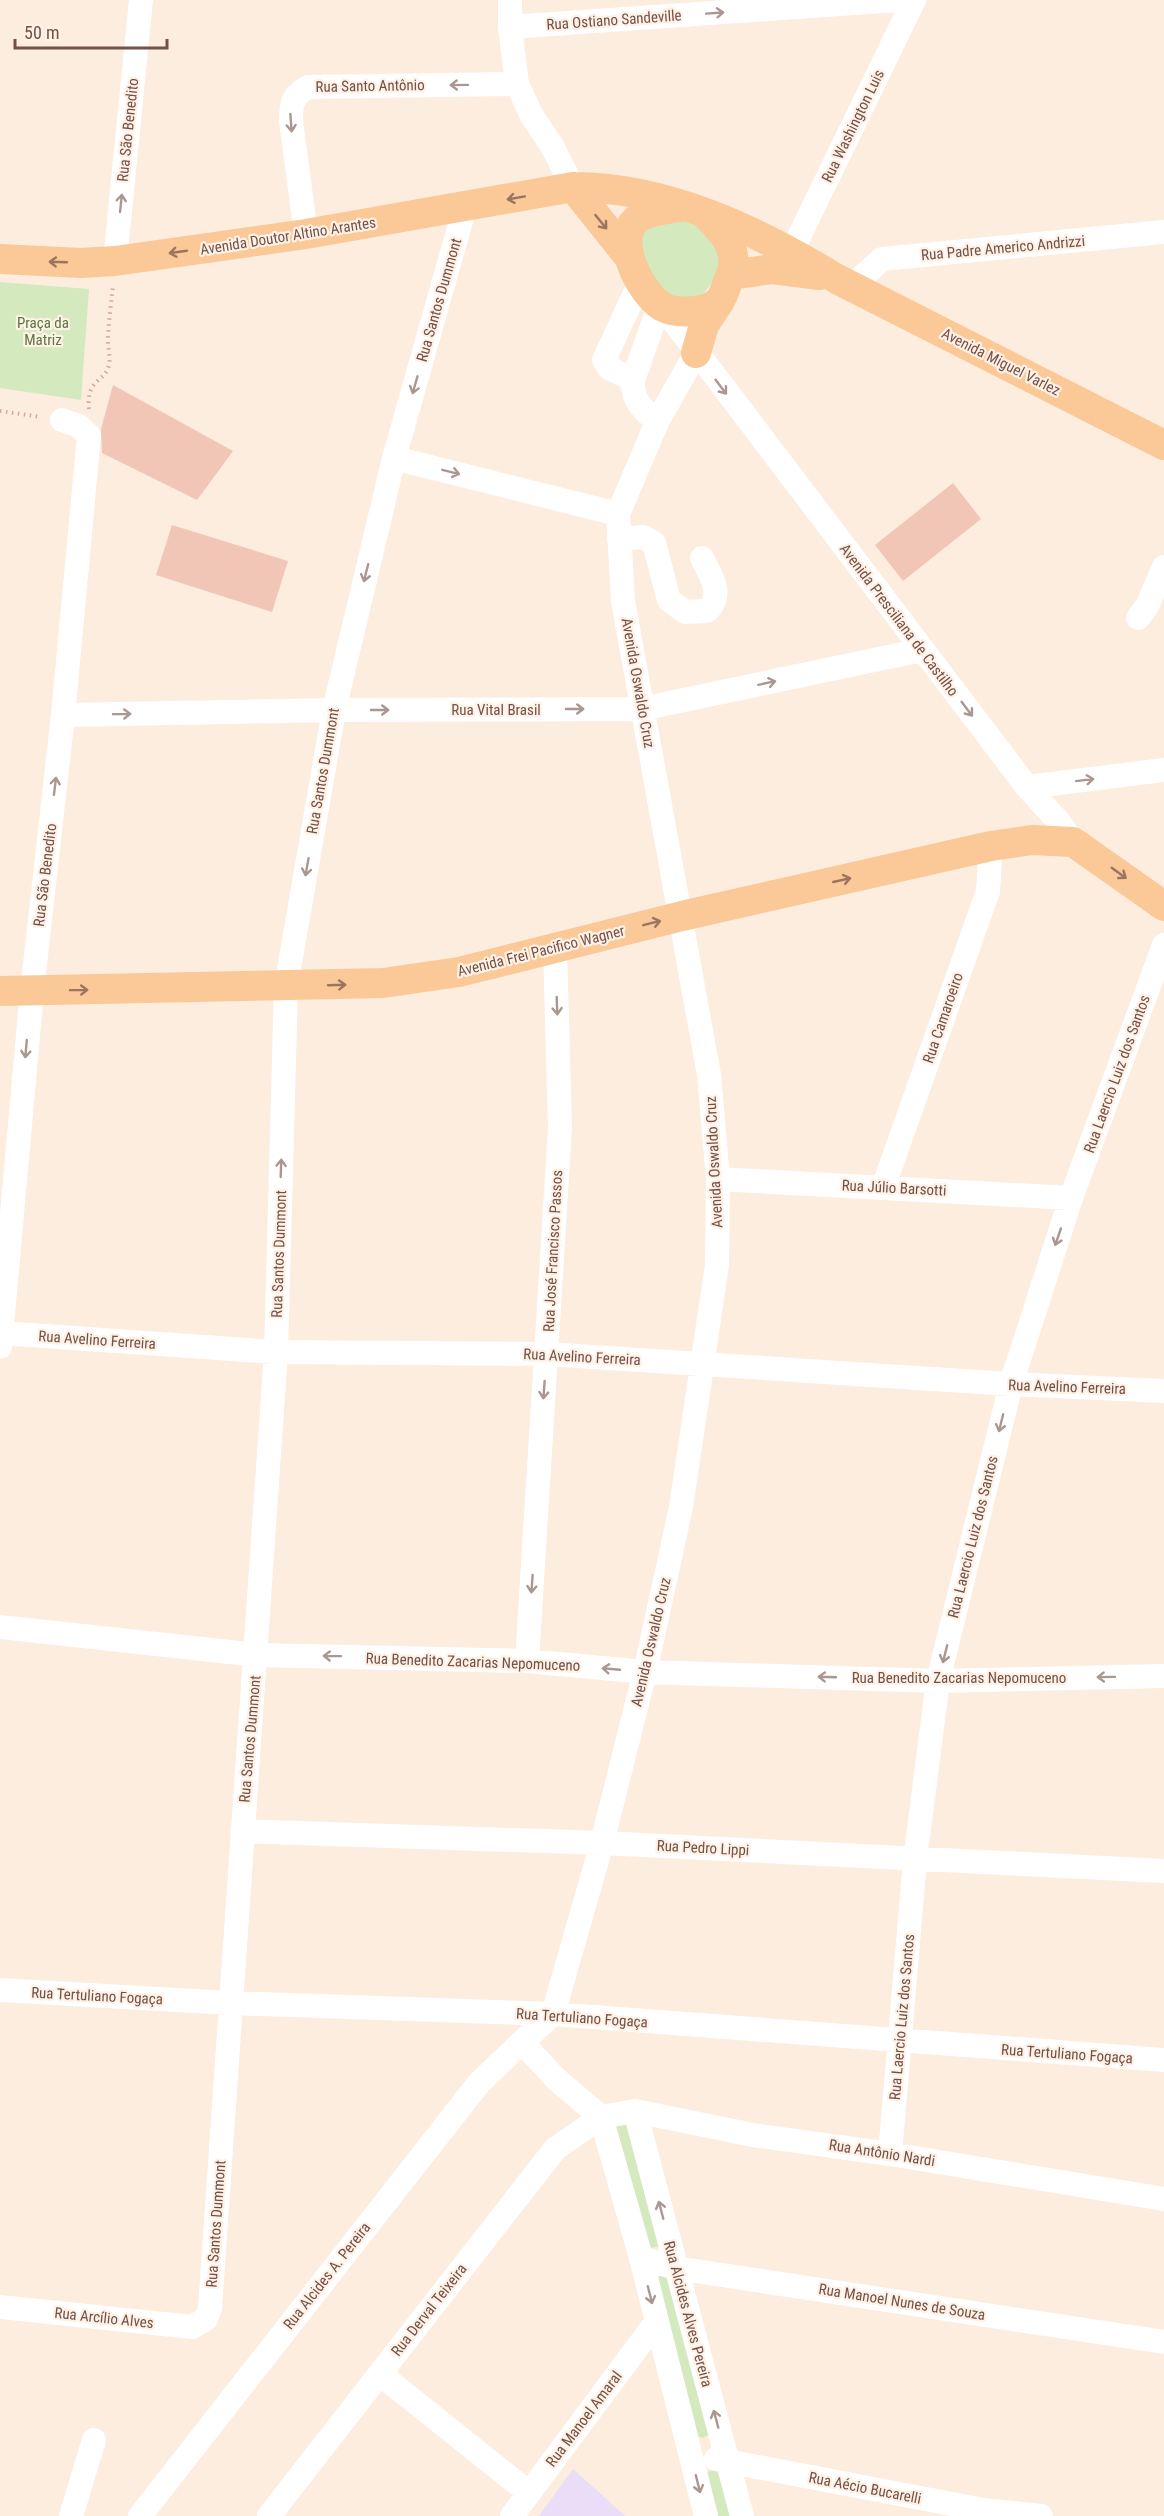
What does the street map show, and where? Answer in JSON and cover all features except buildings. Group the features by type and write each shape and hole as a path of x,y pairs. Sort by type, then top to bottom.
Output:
{"main road":[{"name":"Avenida Doutor Altino Arantes","path":"0,260 81,263 115,261 306,234 573,187 603,187 695,210 792,252 845,282"},
{"path":"573,187 661,305 686,311 698,311 725,288 772,269 800,271 845,282"},
{"path":"635,269 626,237 634,221 654,212 695,210 728,238 733,249 725,288 704,325 696,353"},
{"name":"Avenida Miguel Varlez","path":"845,282 1164,445"},
{"name":"Avenida Frei Pacifico Wagner","path":"0,991 383,983 459,972 682,916 991,846 1032,840 1073,842"},
{"name":"Avenida Presciliana de Castilho","path":"1073,842 1164,906"}],"street":[{"name":"Rua São Benedito","path":"115,261 141,0"},
{"path":"510,0 510,27 517,84 532,116 552,146 573,187"},
{"name":"Rua Ostiano Sandeville","path":"510,27 898,0"},
{"name":"Rua Washington Luis","path":"792,252 914,0"},
{"name":"Rua Santo Antônio","path":"306,234 291,121 291,103 297,93 308,87 517,84"},
{"path":"552,146 603,187"},
{"name":"Rua Santos Dummont","path":"206,2319 210,2308 242,1831 257,1654 276,1352 286,986 333,710 394,458 465,207"},
{"name":"Rua Padre Americo Andrizzi","path":"845,282 882,259 1164,232"},
{"path":"633,380 609,368 603,360 635,269"},
{"path":"657,422 634,398 633,380 661,305"},
{"name":"Avenida Presciliana de Castilho","path":"661,305 1027,787 1059,822 1073,842"},
{"name":"Avenida Oswaldo Cruz","path":"553,2014 602,1843 645,1672 681,1507 717,1265 718,1179 709,1075 682,916 641,710 623,601 618,514 657,422 696,353"},
{"path":"62,420 79,426 89,436"},
{"name":"Rua São Benedito","path":"0,1347 32,991 63,715 89,436"},
{"path":"394,458 618,514"},
{"path":"619,539 643,537 654,543 669,600 685,612 707,611 716,599 715,586 702,558"},
{"path":"1138,618 1147,606 1164,567"},
{"name":"Rua Vital Brasil","path":"63,715 333,710 641,710 922,650"},
{"path":"1027,787 1164,770"},
{"name":"Rua Camaroeiro","path":"883,1188 988,891 991,846"},
{"name":"Rua Laercio Luiz dos Santos","path":"890,2154 915,1860 938,1681 1011,1384 1071,1198 1164,945"},
{"name":"Rua José Francisco Passos","path":"527,1661 560,1128 555,948"},
{"name":"Rua Júlio Barsotti","path":"718,1179 1071,1198"},
{"name":"Rua Avelino Ferreira","path":"1,1333 276,1352 546,1354 1011,1384 1164,1390"},
{"name":"Rua Benedito Zacarias Nepomuceno","path":"0,1627 257,1654 527,1661 645,1672 938,1681 1164,1676"},
{"name":"Rua Pedro Lippi","path":"242,1831 602,1843 1164,1871"},
{"name":"Rua Tertuliano Fogaça","path":"0,1990 230,2003 553,2014 899,2042 1164,2060"},
{"name":"Rua Alcides A. Pereira","path":"140,2516 479,2084 553,2014"},
{"path":"522,2042 556,2079 601,2117"},
{"name":"Rua Antônio Nardi","path":"601,2117 635,2111 753,2135 890,2154 1164,2199"},
{"name":"Rua Alcides Alves Pereira","path":"635,2111 742,2516"},
{"name":"Rua Alcides Alves Pereira","path":"601,2117 641,2258 706,2516"},
{"name":"Rua Derval Teixeira","path":"269,2516 555,2149 601,2117"},
{"name":"Rua Manoel Nunes de Souza","path":"641,2258 676,2268 1164,2342"},
{"name":"Rua Arcílio Alves","path":"0,2307 192,2327 206,2319"},
{"name":"Rua Manoel Amaral","path":"512,2516 657,2322"},
{"path":"380,2374 529,2493"},
{"path":"71,2516 94,2440"},
{"name":"Rua Aécio Bucarelli","path":"690,2455 983,2513 1041,2516"}],"path":[{"path":"89,436 88,395 94,381 109,365 108,338 115,261"},
{"path":"0,411 62,420"}],"shaded area":[{"path":"573,2469 624,2515 626,2516 539,2516"}],"green space":[{"path":"672,219 692,222 721,241 719,273 699,300 666,297 638,261 639,226"},
{"name":"Praça da Matriz","path":"0,282 89,289 81,400 0,388"},
{"path":"625,2115 660,2246 651,2248 615,2123"},
{"path":"666,2269 709,2435 703,2438 697,2436 657,2273"},
{"path":"713,2469 718,2470 732,2516 716,2516 707,2473"}]}
